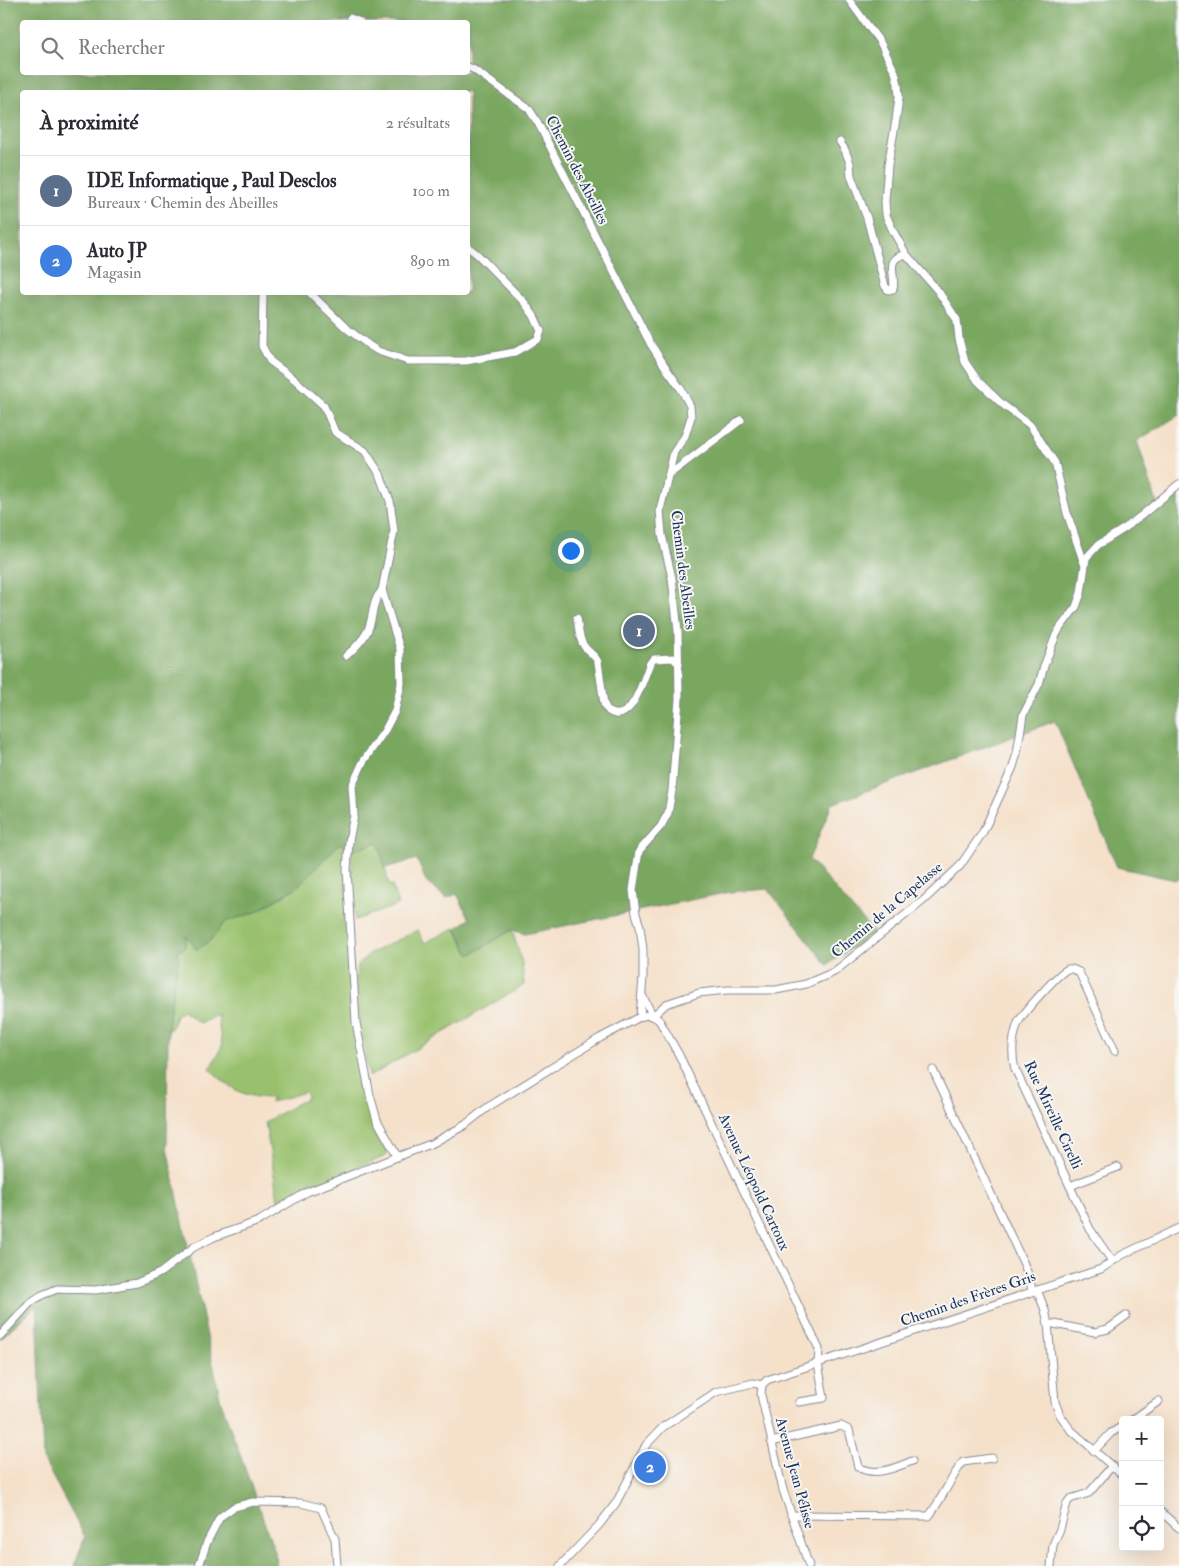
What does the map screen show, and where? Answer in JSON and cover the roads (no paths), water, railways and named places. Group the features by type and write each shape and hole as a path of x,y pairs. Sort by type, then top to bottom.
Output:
{"street":[{"path":"849,0 880,42 895,72 898,84 899,97 888,164 885,201 886,215 906,254 938,291 957,320 959,339 965,362 978,381 1002,404 1030,425 1055,463 1067,513 1084,563"},
{"path":"350,18 355,20"},
{"name":"Chemin des Abeilles","path":"470,67 529,109 538,123 650,343 681,389 690,406 691,417 685,436 674,452 660,510 662,535 672,578 678,631 679,699 672,791 668,813 661,826 640,851 633,890 643,950 640,1017"},
{"path":"840,142 850,163 851,176 867,218 885,286 888,290 893,289 894,285 892,274 894,260 898,255 906,254"},
{"path":"313,295 346,328 370,346 378,351 408,361 466,361 515,352 538,339 541,331 534,316 524,302 470,249"},
{"path":"263,295 262,346 270,361 294,379 324,406 335,432 364,451 380,474 390,501 394,531 382,590 400,649 401,684 395,711 363,762 352,786 354,815 349,841 348,870 356,1023 376,1120 397,1156"},
{"path":"670,474 741,420"},
{"path":"1084,563 1098,545 1142,516 1179,484"},
{"name":"Chemin de la Capelasse","path":"654,1016 666,1004 699,993 727,990 776,990 806,984 834,972 924,900 960,866 983,832 1013,767 1023,716 1039,684 1056,635 1076,607 1081,593 1084,563"},
{"path":"346,656 355,648 367,631 377,595 382,590"},
{"path":"577,618 582,643 596,657 598,662 604,704 611,714 624,713 630,708 650,663 654,659 673,658 679,665"},
{"name":"Rue Mireille Cirelli","path":"1112,1261 1090,1229 1015,1069 1012,1056 1013,1038 1019,1021 1038,996 1066,970 1073,969 1079,972 1115,1051"},
{"name":"Chemin des Abeilles","path":"642,994 654,1016"},
{"path":"0,1336 31,1302 42,1295 57,1290 96,1290 137,1283 160,1273 194,1247 214,1237 259,1221 307,1192 433,1142 465,1125 496,1102 600,1038 640,1017 654,1016"},
{"name":"Avenue Léopold Cartoux","path":"654,1016 659,1020 679,1055 819,1349 818,1363 824,1398 799,1402"},
{"path":"933,1070 1045,1310 1055,1402 1060,1415 1070,1428 1119,1472"},
{"path":"1070,1186 1118,1167"},
{"name":"Chemin des Frères Gris","path":"762,1385 767,1380 1101,1269 1112,1261 1179,1228"},
{"path":"1048,1324 1095,1332 1108,1329 1126,1316"},
{"path":"560,1566 599,1525 616,1503 646,1445 664,1427 716,1392 753,1383 762,1385"},
{"name":"Avenue Jean Pélisse","path":"762,1385 760,1394 771,1442 791,1515 809,1566"},
{"path":"1138,1416 1159,1401"},
{"path":"771,1442 841,1426 849,1430 858,1467 866,1472 888,1470 912,1462"},
{"path":"1094,1451 1111,1433 1119,1428"},
{"path":"791,1515 929,1516 940,1502 963,1462 992,1458"},
{"path":"1051,1566 1053,1545 1060,1529 1067,1503 1070,1499 1089,1493 1112,1466"},
{"path":"199,1566 207,1542 220,1518 234,1506 253,1502 301,1503 321,1508 334,1539 337,1566"},
{"path":"1164,1515 1179,1528"}],"place":[{"name":"IDE Informatique , Paul Desclos","path":"639,631"},
{"name":"Auto JP","path":"650,1467"}]}
